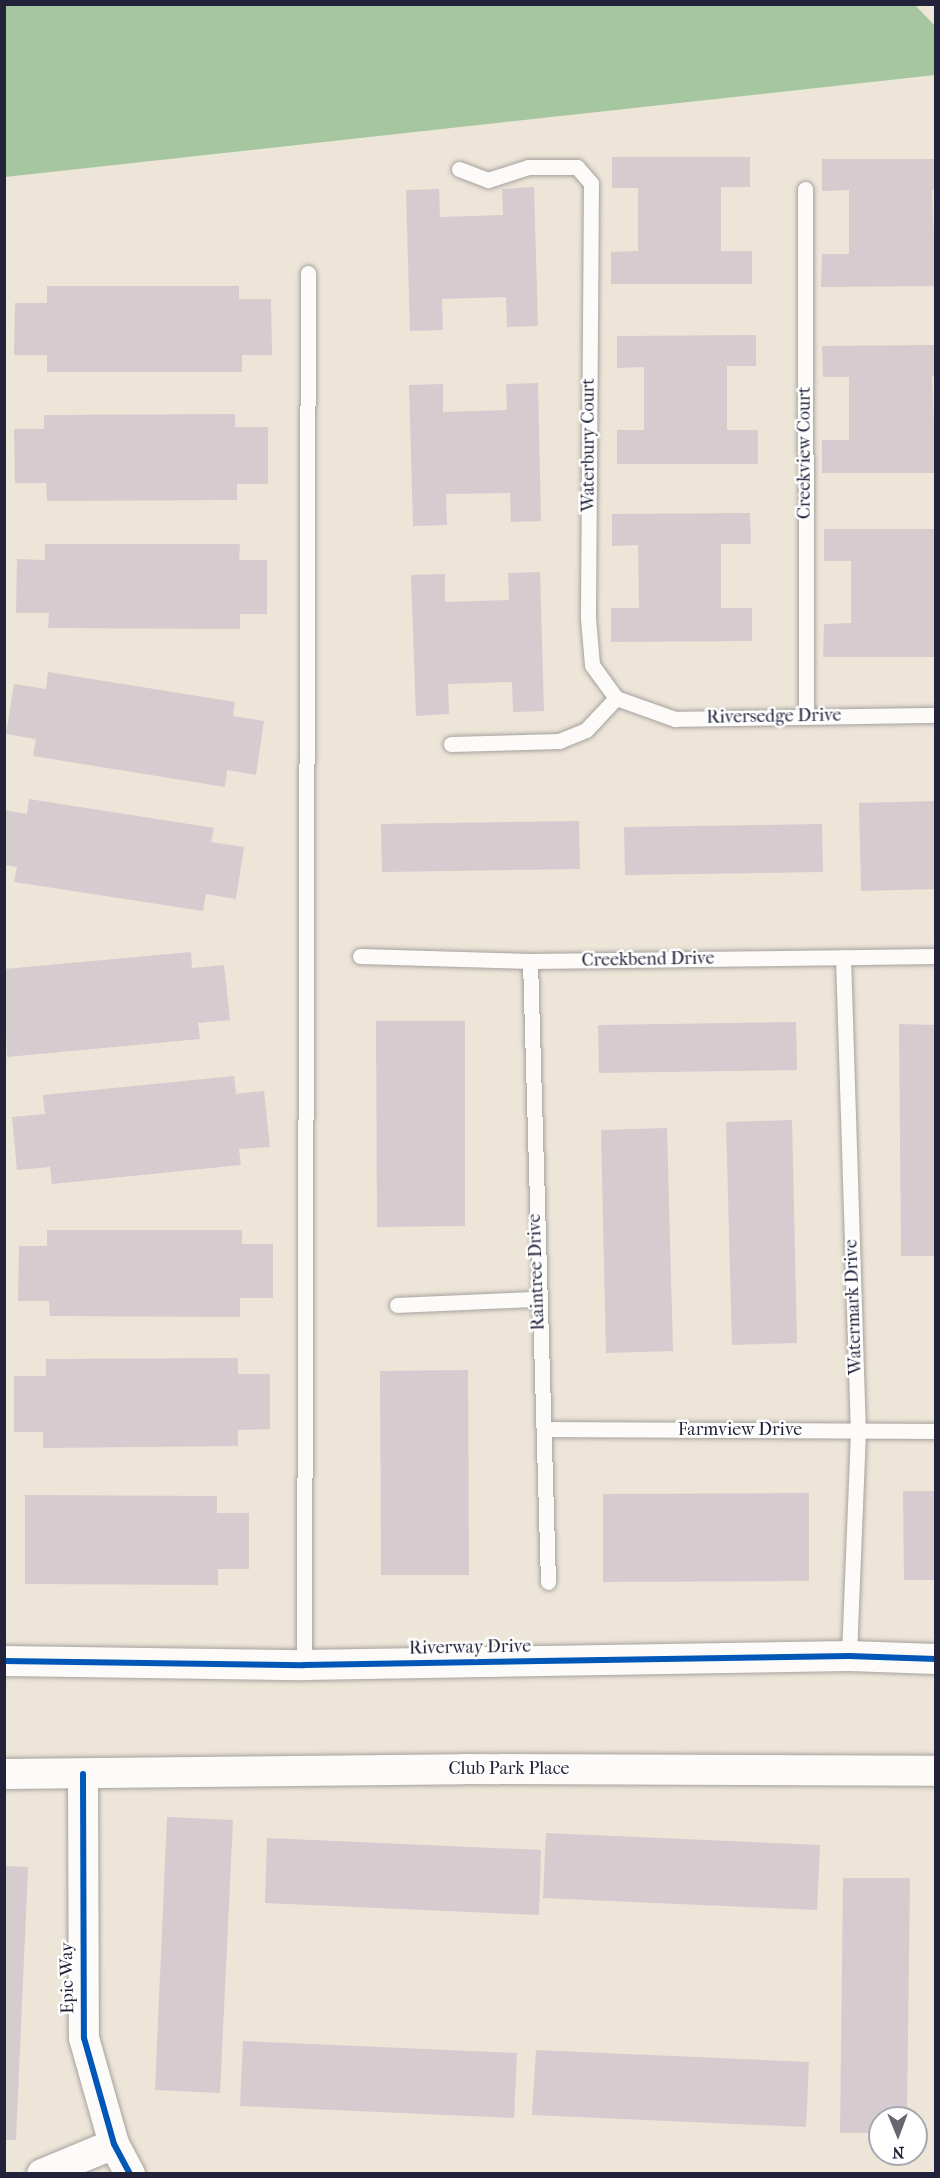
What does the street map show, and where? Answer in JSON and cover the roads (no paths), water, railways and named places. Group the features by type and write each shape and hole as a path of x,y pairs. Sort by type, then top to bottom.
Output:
{"street":[{"name":"Riverway Drive","path":"4,1661 304,1665 849,1656 936,1659"},
{"name":"Club Park Place","path":"4,1774 464,1769 936,1771"},
{"name":"Epic Way","path":"83,1774 84,2038 114,2144 130,2174"},
{"path":"42,2174 114,2144"}],"lane":[{"name":"Waterbury Court","path":"459,169 488,180 528,167 577,167 591,183 588,618 592,664 616,698"},
{"name":"Creekview Court","path":"805,189 806,717"},
{"path":"304,1665 308,273"},
{"name":"Riversedge Drive","path":"616,698 675,719 936,715"},
{"path":"451,744 559,741 586,730 616,698"},
{"name":"Creekbend Drive","path":"360,956 530,962 936,956"},
{"name":"Watermark Drive","path":"843,957 858,1431 849,1656"},
{"name":"Raintree Drive","path":"530,962 537,1299 544,1429 548,1582"},
{"path":"397,1305 537,1299"},
{"name":"Farmview Drive","path":"544,1429 936,1431"}]}
